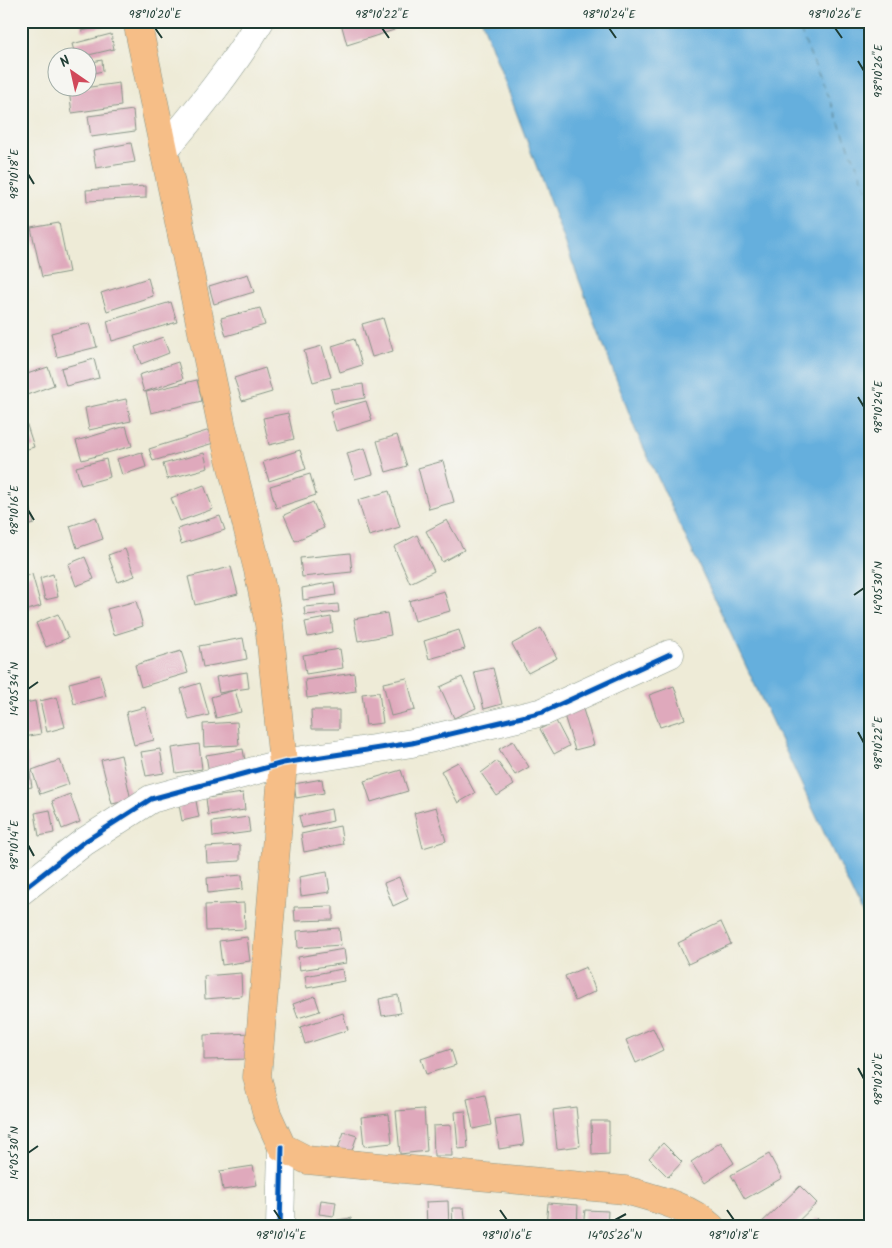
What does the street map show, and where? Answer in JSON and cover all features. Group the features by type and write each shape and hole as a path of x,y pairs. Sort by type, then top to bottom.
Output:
{"main road":[{"path":"138,21 222,426 258,570 269,624 283,763 257,1076 267,1114 282,1147 307,1160 625,1190 666,1202 703,1219 711,1227"}],"street":[{"path":"165,149 193,116 247,43 260,21"},
{"path":"21,891 84,842 151,799 283,763 412,743 543,712 670,654"},
{"path":"280,1227 282,1147"}],"water":[{"path":"482,21 871,21 871,933 635,429"}],"building":[{"path":"80,21 120,21 120,23 82,31"},
{"path":"348,21 391,21 394,30 347,45 341,23"},
{"path":"111,34 114,49 98,53 98,48 73,48 72,44"},
{"path":"102,60 103,71 98,72 98,61"},
{"path":"119,83 121,106 72,113 70,98 98,98 98,86"},
{"path":"133,110 135,131 91,137 88,116"},
{"path":"131,143 135,162 96,168 93,150"},
{"path":"146,186 146,198 87,201 86,190"},
{"path":"59,223 69,272 42,277 31,228"},
{"path":"248,274 254,292 214,304 209,286"},
{"path":"148,278 153,296 107,311 101,293"},
{"path":"171,302 177,322 112,341 107,321"},
{"path":"260,308 265,325 226,336 221,318"},
{"path":"383,318 393,351 372,357 362,324"},
{"path":"90,323 97,347 57,357 51,333"},
{"path":"163,337 169,353 141,364 135,347"},
{"path":"354,339 362,365 340,372 332,346"},
{"path":"322,346 331,377 313,382 304,351"},
{"path":"94,359 99,378 66,386 61,368"},
{"path":"178,362 183,379 144,392 139,375"},
{"path":"48,367 54,385 24,396 21,376"},
{"path":"265,368 272,392 242,401 234,378"},
{"path":"197,380 202,401 151,413 146,392"},
{"path":"363,384 365,398 334,403 331,389"},
{"path":"126,399 131,421 89,430 85,408"},
{"path":"366,401 372,420 336,431 330,411"},
{"path":"288,413 294,439 269,445 263,418"},
{"path":"24,416 34,447 21,451 21,417"},
{"path":"126,426 132,446 82,460 76,441"},
{"path":"213,429 217,442 153,461 149,449"},
{"path":"397,435 407,466 386,472 377,441"},
{"path":"365,448 373,474 355,479 347,453"},
{"path":"300,450 306,469 269,481 263,462"},
{"path":"142,452 146,467 122,475 117,459"},
{"path":"204,453 208,468 167,479 163,464"},
{"path":"106,459 110,477 81,485 76,467"},
{"path":"443,461 454,502 429,509 418,468"},
{"path":"310,474 316,495 276,508 270,486"},
{"path":"204,485 213,509 180,521 171,498"},
{"path":"389,491 400,527 369,536 358,500"},
{"path":"29,502 34,524 21,527 21,504"},
{"path":"313,502 324,528 295,541 284,515"},
{"path":"220,516 225,530 181,544 177,529"},
{"path":"96,517 103,539 77,548 70,526"},
{"path":"447,520 464,550 442,562 426,531"},
{"path":"417,535 434,571 410,583 394,547"},
{"path":"125,549 135,576 118,582 108,555"},
{"path":"350,553 352,572 302,577 300,558"},
{"path":"85,557 94,579 76,586 68,564"},
{"path":"231,567 238,594 195,605 188,577"},
{"path":"32,574 41,606 21,612 21,578"},
{"path":"53,574 58,597 45,600 40,578"},
{"path":"334,582 336,595 303,600 302,588"},
{"path":"444,591 450,611 415,621 409,601"},
{"path":"136,601 143,626 114,635 107,609"},
{"path":"338,604 339,612 305,615 304,607"},
{"path":"387,613 391,635 358,641 354,619"},
{"path":"58,614 68,638 46,647 36,623"},
{"path":"331,617 333,632 308,637 305,622"},
{"path":"541,628 557,658 528,673 512,644"},
{"path":"459,630 465,649 429,659 424,641"},
{"path":"243,638 247,659 203,667 199,646"},
{"path":"340,649 343,668 306,674 303,655"},
{"path":"181,651 188,673 141,687 135,665"},
{"path":"493,668 502,704 484,709 474,672"},
{"path":"247,672 249,688 219,693 216,677"},
{"path":"354,673 356,691 307,698 305,680"},
{"path":"100,675 106,696 74,704 69,683"},
{"path":"462,677 476,708 454,718 440,687"},
{"path":"407,678 415,710 391,716 383,683"},
{"path":"200,683 209,715 189,720 181,689"},
{"path":"674,686 685,719 660,727 649,695"},
{"path":"235,690 241,712 216,718 211,697"},
{"path":"379,692 383,723 366,725 362,694"},
{"path":"57,697 65,727 47,732 40,701"},
{"path":"35,701 41,734 24,737 21,704"},
{"path":"581,703 594,745 575,750 562,709"},
{"path":"145,707 154,740 134,745 126,712"},
{"path":"311,710 339,710 339,729 312,729"},
{"path":"556,721 569,746 554,754 540,729"},
{"path":"237,722 239,745 204,747 203,724"},
{"path":"513,741 529,767 515,775 499,749"},
{"path":"199,744 202,769 176,773 172,748"},
{"path":"160,749 164,773 146,776 141,752"},
{"path":"243,749 246,767 209,773 206,755"},
{"path":"21,754 27,754 32,787 21,789"},
{"path":"121,755 131,800 112,804 101,760"},
{"path":"60,760 69,784 40,794 32,770"},
{"path":"497,761 514,785 497,796 481,773"},
{"path":"458,762 475,793 458,803 441,771"},
{"path":"401,770 408,791 371,802 364,781"},
{"path":"322,779 324,793 296,798 294,784"},
{"path":"243,793 245,810 208,815 206,798"},
{"path":"70,794 80,822 62,829 52,801"},
{"path":"196,801 199,817 182,821 179,805"},
{"path":"436,807 446,841 423,848 414,813"},
{"path":"331,809 333,821 302,828 299,816"},
{"path":"50,810 54,833 39,836 35,813"},
{"path":"248,817 250,832 213,837 212,822"},
{"path":"340,826 343,844 304,852 301,834"},
{"path":"240,845 240,861 207,863 206,847"},
{"path":"327,872 330,892 301,896 299,877"},
{"path":"242,875 243,889 208,893 207,878"},
{"path":"399,877 408,899 393,906 384,883"},
{"path":"244,903 245,929 206,931 205,905"},
{"path":"333,906 333,920 295,921 294,907"},
{"path":"721,922 731,944 688,964 678,943"},
{"path":"339,928 341,945 298,948 297,931"},
{"path":"247,937 250,961 222,965 219,941"},
{"path":"344,949 346,963 300,970 298,957"},
{"path":"586,967 596,991 575,1001 565,976"},
{"path":"342,969 344,981 307,988 305,976"},
{"path":"241,973 242,996 205,999 204,976"},
{"path":"398,995 401,1013 382,1016 379,999"},
{"path":"315,996 320,1011 298,1018 293,1004"},
{"path":"343,1013 348,1030 305,1044 300,1027"},
{"path":"653,1028 663,1050 636,1063 626,1040"},
{"path":"252,1033 252,1059 204,1060 204,1035"},
{"path":"451,1049 456,1065 426,1074 421,1059"},
{"path":"485,1095 491,1125 473,1129 467,1099"},
{"path":"576,1107 580,1146 557,1149 553,1110"},
{"path":"424,1109 427,1151 400,1154 396,1111"},
{"path":"465,1111 468,1148 458,1149 455,1112"},
{"path":"389,1114 392,1143 364,1146 361,1117"},
{"path":"520,1115 524,1145 499,1149 495,1119"},
{"path":"591,1121 609,1121 609,1154 592,1155"},
{"path":"451,1125 452,1156 434,1156 433,1126"},
{"path":"344,1132 357,1136 351,1153 338,1149"},
{"path":"721,1142 734,1163 705,1183 691,1162"},
{"path":"663,1143 682,1162 668,1177 649,1158"},
{"path":"769,1154 782,1178 745,1199 731,1175"},
{"path":"253,1166 257,1185 223,1190 220,1171"},
{"path":"800,1186 817,1203 792,1227 757,1227"},
{"path":"321,1200 336,1202 334,1216 319,1214"},
{"path":"448,1201 449,1227 427,1227 426,1202"},
{"path":"548,1203 578,1205 577,1227 546,1227"},
{"path":"452,1208 464,1208 466,1227 453,1227"},
{"path":"585,1210 608,1211 607,1227 583,1227"},
{"path":"351,1218 352,1227 338,1227 337,1220"},
{"path":"817,1218 825,1227 806,1227"}],"ferry route":[{"path":"796,21 871,199"}],"cycle path":[{"path":"21,891 84,842 151,799 283,763 412,743 543,712 670,654"},
{"path":"280,1227 282,1147"}]}
